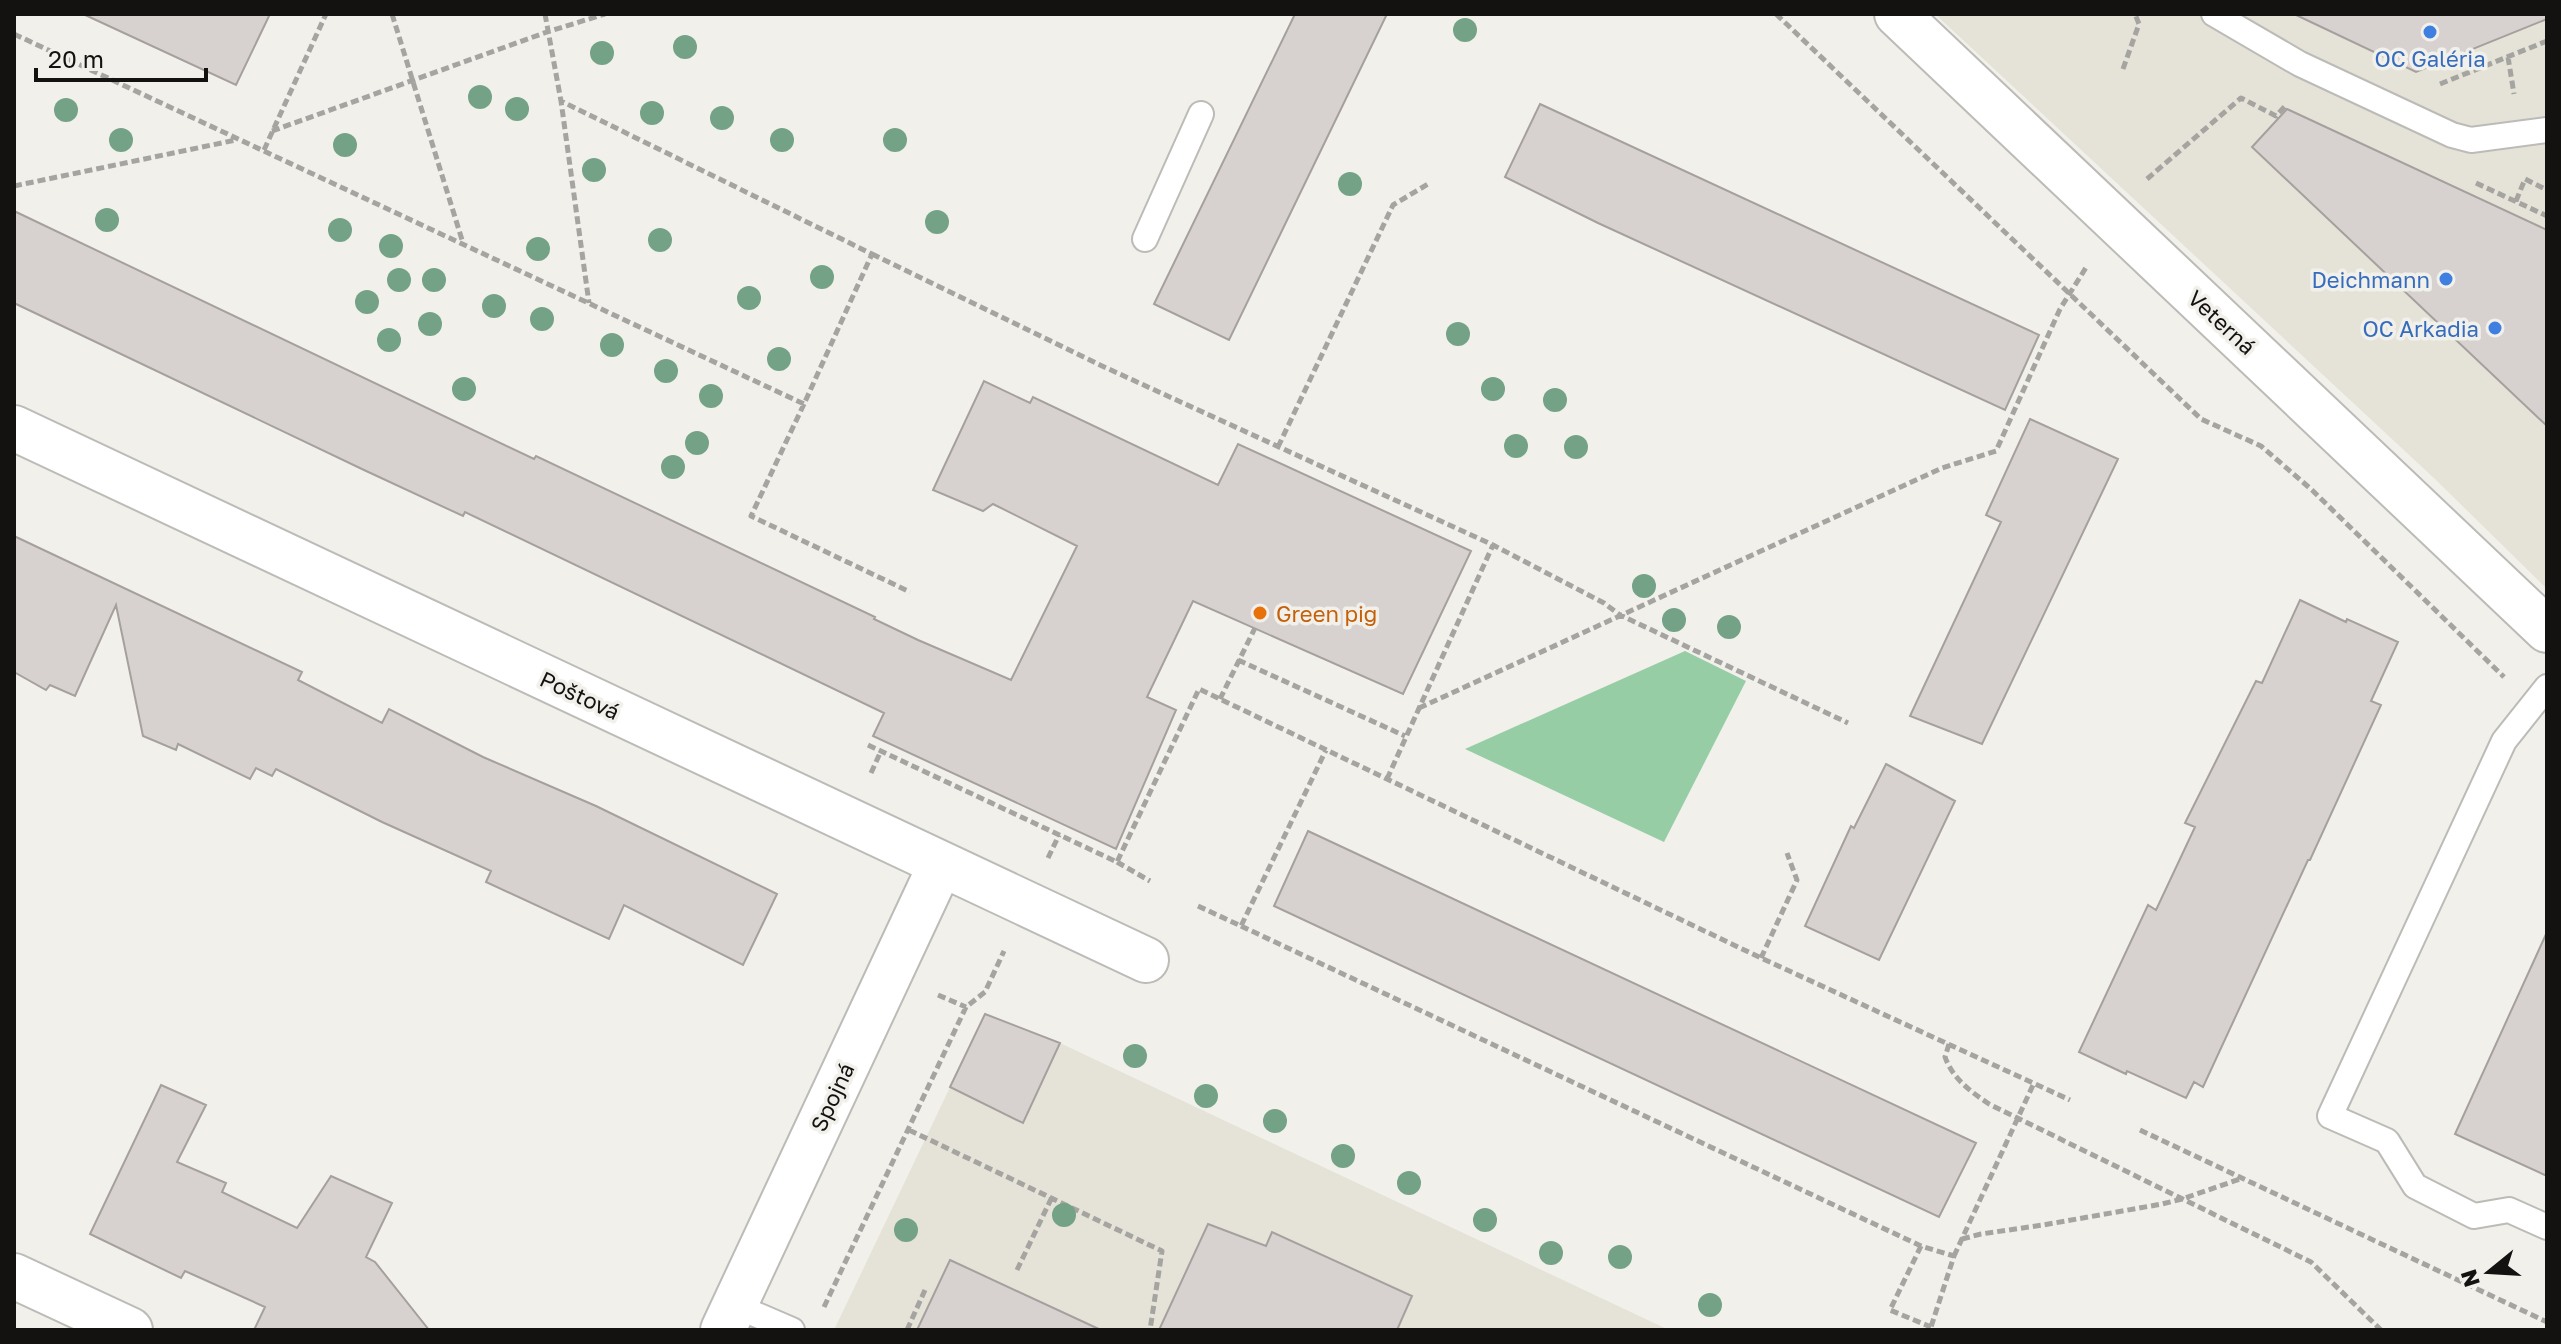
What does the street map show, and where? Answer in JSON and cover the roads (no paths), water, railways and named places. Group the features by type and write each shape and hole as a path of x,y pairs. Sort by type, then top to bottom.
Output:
{"street":[{"name":"Veterná","path":"1897,14 2547,630"},
{"name":"Poštová","path":"14,428 1146,960"},
{"name":"Spojná","path":"729,1318 941,864"},
{"path":"14,1276 130,1330"}],"lane":[{"path":"2214,14 2300,64 2452,135 2471,140 2547,130"},
{"path":"1145,239 1201,114"},
{"path":"2540,695 2504,741 2330,1116 2387,1141 2415,1186 2474,1216 2509,1210 2547,1227"},
{"path":"729,1318 792,1330"}],"place":[{"name":"OC Galéria","path":"2430,32"},
{"name":"Deichmann","path":"2446,279"},
{"name":"OC Arkadia","path":"2495,328"},
{"name":"Green pig","path":"1260,613"}]}
